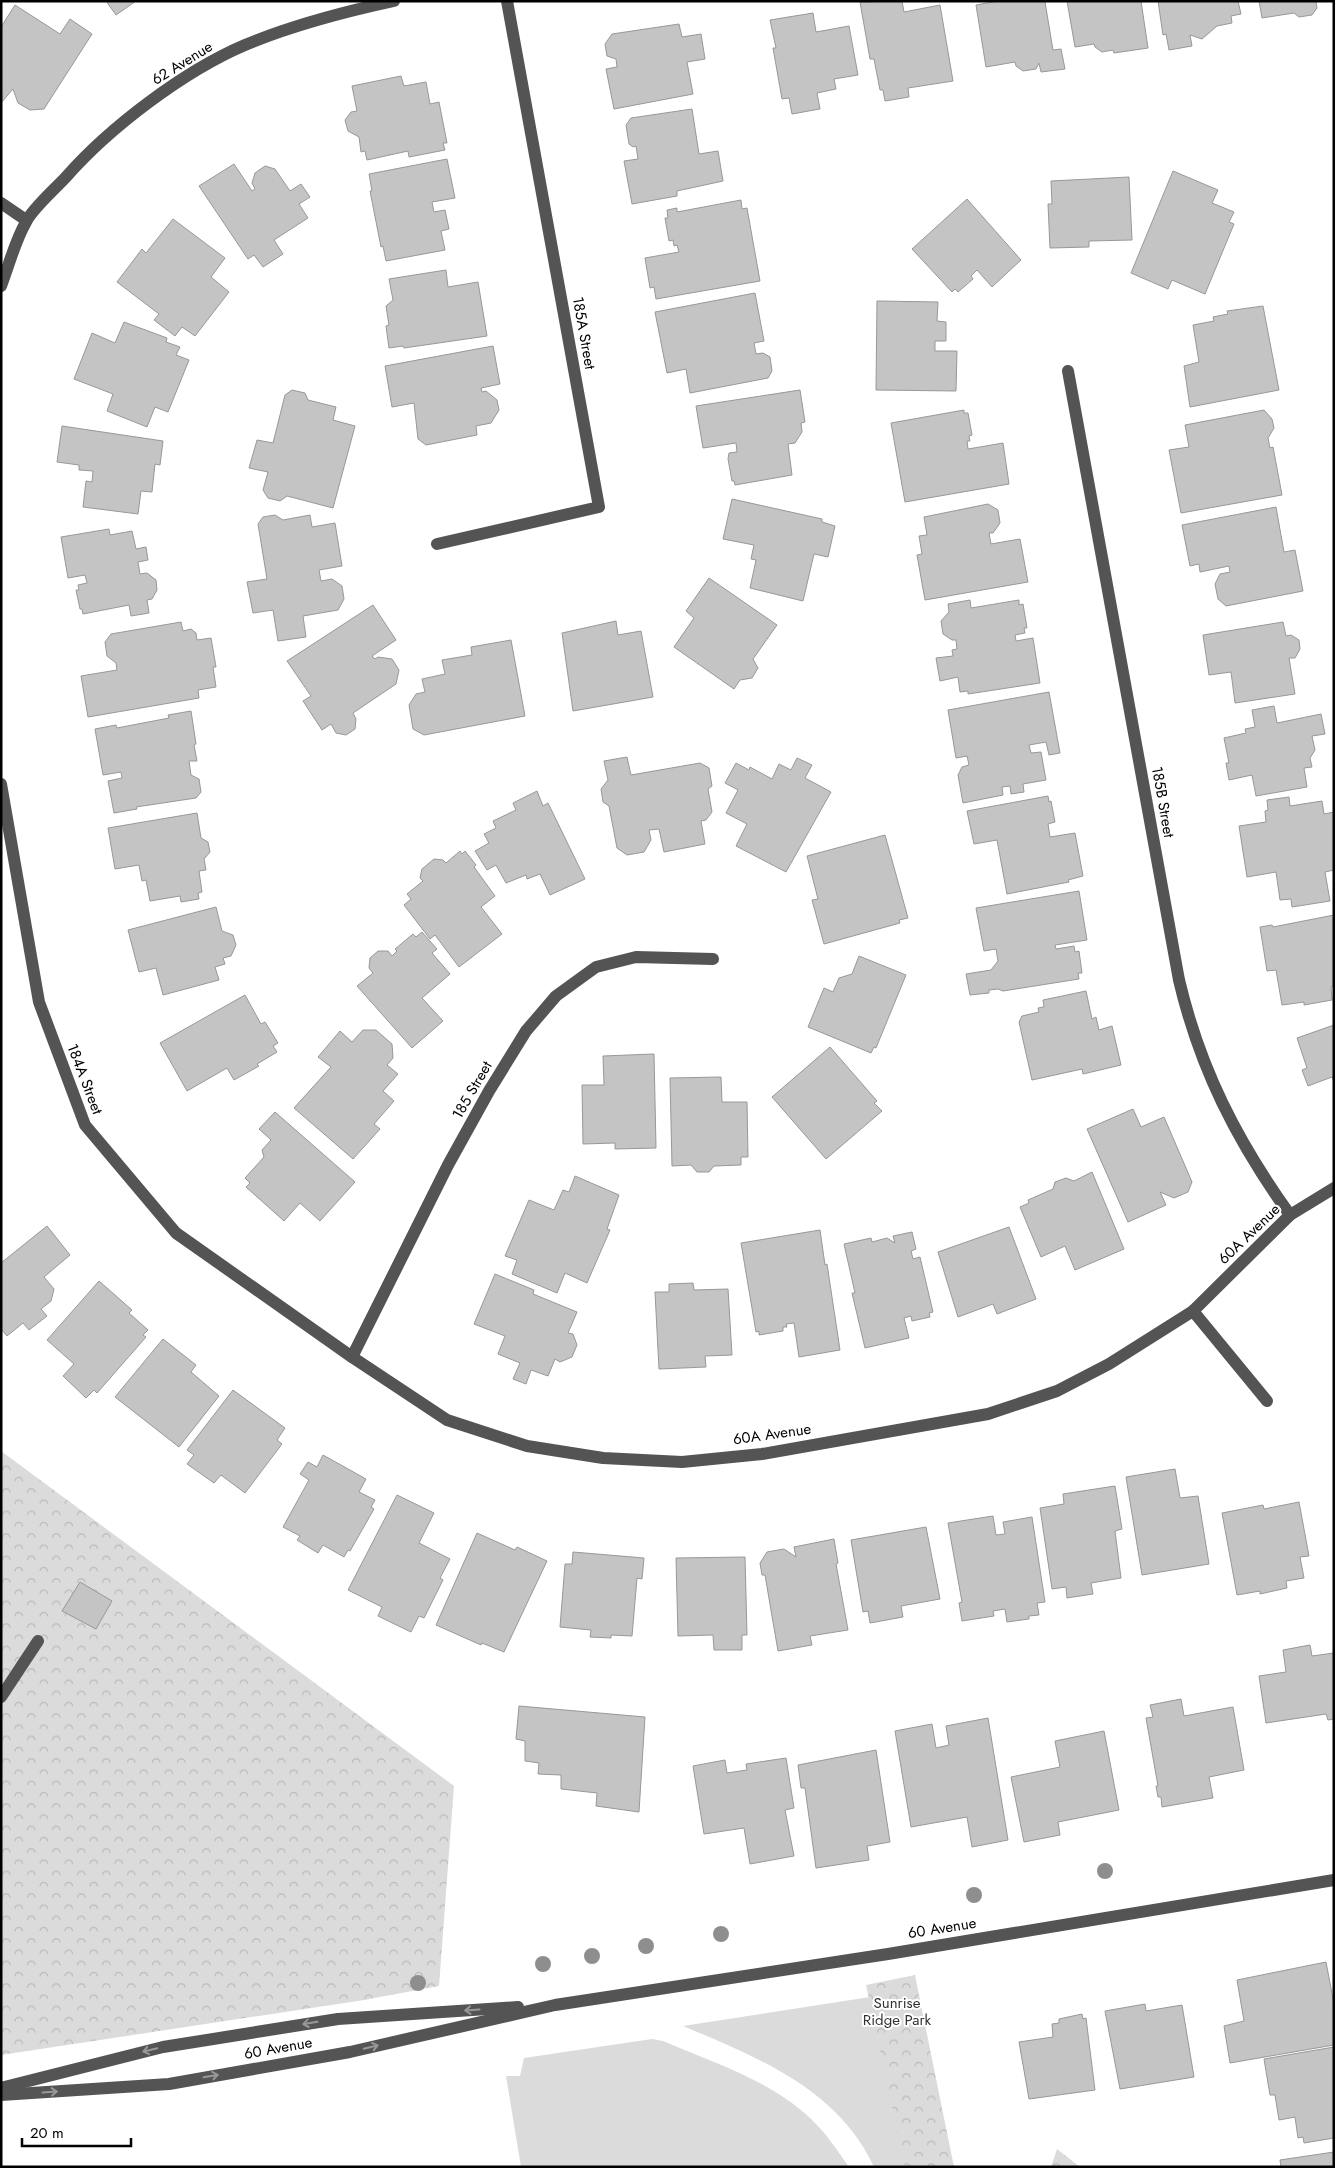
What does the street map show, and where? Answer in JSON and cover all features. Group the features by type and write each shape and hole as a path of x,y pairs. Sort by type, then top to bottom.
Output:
{"street":[{"name":"62 Avenue","path":"26,220 78,163 135,112 188,76 243,46 294,26 394,1"},
{"name":"185A Street","path":"437,544 599,507 507,1"},
{"path":"1,204 26,220 1,286"},
{"name":"185B Street","path":"1068,371 1179,980 1189,1022 1207,1072 1235,1128 1268,1184 1290,1215"},
{"name":"184A Street","path":"1,784 39,1002 85,1125 176,1234 352,1357"},
{"name":"185 Street","path":"352,1357 448,1165 489,1091 526,1031 556,996 596,967 636,957 713,959"},
{"name":"60A Avenue","path":"352,1357 447,1420 527,1446 603,1458 682,1462 762,1454 988,1414 1057,1390 1110,1364 1193,1312 1290,1215 1334,1188"},
{"path":"1193,1312 1267,1401"},
{"path":"1,1696 38,1641"},
{"name":"60 Avenue","path":"1,2088 163,2047 338,2019 555,2004 888,1954 1334,1880"},
{"name":"60 Avenue","path":"1,2095 169,2084 350,2052 555,2004"}],"green space":[{"path":"1,1451 454,1786 439,1986 364,2000 1,2055"},
{"name":"Sunrise Ridge Park","path":"915,1975 954,2167 905,2167 866,1985"},
{"path":"883,1995 920,2167 874,2167 858,2140 839,2116 817,2096 793,2079 766,2064 683,2026"},
{"path":"652,2039 663,2041 721,2065 778,2093 816,2124 849,2167 521,2167 506,2076 520,2076 524,2058"},
{"path":"1057,2149 1080,2167 1051,2167"}],"building":[{"path":"106,1 136,1 116,15"},
{"path":"902,1 904,12 940,5 953,81 908,88 909,97 885,101 883,90 880,90 874,59 870,59 860,2"},
{"path":"998,1 1047,1 1045,2 1053,50 1061,49 1065,69 1041,72 1039,63 1036,69 1023,71 1016,66 1015,62 986,67 976,5"},
{"path":"1067,1 1141,1 1148,48 1114,53 1113,50 1102,52 1094,44 1075,47"},
{"path":"1158,1 1238,1 1241,14 1231,16 1232,23 1217,26 1202,39 1190,35 1192,46 1169,50 1166,34 1163,35"},
{"path":"1259,1 1318,1 1316,2 1317,8 1312,15 1299,17 1294,13 1262,18"},
{"path":"15,5 60,34 70,19 92,34 44,109 30,110 18,103 13,89 1,103 1,27"},
{"path":"813,13 816,32 849,26 858,75 834,79 836,89 817,93 820,109 792,114 789,98 782,99 773,48 776,48 770,20"},
{"path":"679,24 682,37 701,34 705,59 687,62 693,94 614,109 606,69 617,67 616,59 607,56 605,44 612,34"},
{"path":"401,76 404,86 426,82 430,104 439,102 447,143 443,143 445,150 409,157 408,151 367,160 365,151 361,152 359,137 348,131 345,120 351,112 357,111 352,86"},
{"path":"692,109 699,154 718,151 723,181 677,191 677,196 632,204 624,161 638,159 636,146 633,147 629,144 626,125 631,118"},
{"path":"447,159 455,198 432,202 434,212 445,210 449,229 441,231 445,250 386,261 383,246 381,247 370,191 372,191 369,174"},
{"path":"234,164 252,191 255,189 252,183 255,173 265,166 275,169 290,191 301,184 310,197 299,204 308,218 274,240 283,254 263,267 254,255 248,259 199,186"},
{"path":"1173,171 1218,190 1212,203 1234,212 1229,222 1234,224 1205,294 1172,280 1168,289 1131,273"},
{"path":"1129,177 1132,240 1089,241 1089,247 1050,248 1048,204 1052,204 1051,181"},
{"path":"967,199 1021,260 992,287 977,270 971,276 973,279 958,292 955,289 952,292 912,249"},
{"path":"741,200 742,209 747,208 760,281 656,299 654,287 650,288 645,258 679,252 677,245 674,246 673,240 669,241 665,218 668,218 667,210 677,208 677,212"},
{"path":"173,219 225,258 211,277 229,292 195,336 182,327 175,336 154,320 159,314 117,282 142,249 146,253"},
{"path":"446,270 448,287 478,282 487,336 404,348 403,346 389,348 386,326 389,325 386,306 393,300 389,279"},
{"path":"755,293 764,341 754,343 756,354 763,353 770,357 772,371 768,378 690,393 686,369 667,373 655,312"},
{"path":"877,301 938,302 937,321 946,322 946,341 935,341 935,351 957,351 956,391 876,390"},
{"path":"1263,306 1279,390 1190,407 1184,366 1199,362 1193,325 1214,321 1213,317 1228,314 1227,311"},
{"path":"124,322 167,338 166,342 180,347 176,355 189,360 168,412 155,407 147,427 107,411 113,394 74,379 92,333 115,343"},
{"path":"493,346 500,384 481,388 482,392 486,391 497,400 499,410 491,423 476,426 477,435 426,445 418,439 414,403 392,407 385,366"},
{"path":"292,390 305,393 308,400 336,407 333,420 355,426 333,508 287,496 280,501 268,498 263,490 268,472 249,468 257,440 273,443 285,395"},
{"path":"800,390 805,422 801,423 802,432 795,443 788,444 792,475 735,485 734,481 732,481 728,459 729,453 737,452 736,443 703,448 696,406"},
{"path":"964,410 964,413 968,413 972,435 969,436 970,441 967,441 968,449 1003,443 1009,484 905,502 891,423"},
{"path":"1264,410 1272,419 1274,428 1268,438 1270,448 1273,447 1282,495 1181,513 1169,450 1189,447 1185,425"},
{"path":"62,426 163,441 160,465 155,464 152,492 141,491 138,514 83,507 86,481 92,482 93,471 79,470 79,465 57,462"},
{"path":"732,499 822,519 822,522 835,526 828,557 814,554 803,601 750,588 756,560 751,559 754,545 723,539"},
{"path":"988,504 998,510 1000,523 993,533 989,533 991,544 1020,539 1028,582 925,600 917,555 922,554 919,536 927,535 924,517"},
{"path":"1276,507 1284,552 1295,550 1303,591 1226,606 1218,599 1215,584 1220,574 1230,572 1229,566 1200,572 1199,564 1190,566 1182,525"},
{"path":"275,515 283,520 310,515 312,527 335,523 342,566 319,570 321,581 332,579 342,586 344,599 338,610 303,616 306,637 278,641 273,610 253,613 247,582 267,579 258,524 263,517"},
{"path":"109,529 110,535 132,531 136,549 146,547 148,560 138,562 140,574 147,573 156,580 157,590 152,599 147,600 149,613 131,616 129,605 83,614 82,609 80,609 76,590 79,590 78,585 87,583 85,575 68,578 61,537"},
{"path":"709,578 777,625 753,659 758,668 752,678 740,680 734,689 674,647 694,618 686,611"},
{"path":"970,600 971,608 1019,600 1019,605 1023,604 1027,628 1024,628 1025,633 1015,635 1016,641 1033,638 1040,683 968,694 968,691 960,692 958,677 940,681 936,658 953,656 952,650 957,649 956,640 952,640 943,634 941,621 949,612 948,604"},
{"path":"373,605 396,640 372,656 375,659 378,657 392,659 399,670 396,684 353,713 356,719 355,729 346,735 336,733 331,724 322,730 303,701 311,696 287,661"},
{"path":"616,621 618,635 641,631 653,697 573,711 562,633"},
{"path":"181,622 183,631 191,629 196,633 197,640 211,638 216,667 213,667 216,687 198,690 199,698 88,717 81,676 117,670 116,663 107,656 105,642 111,634"},
{"path":"1283,622 1286,636 1291,635 1299,640 1300,649 1295,658 1289,658 1295,694 1235,703 1231,672 1209,675 1203,635"},
{"path":"511,640 525,716 424,735 413,729 409,705 416,694 425,692 422,679 445,674 442,660 472,655 471,647"},
{"path":"1049,692 1060,753 1049,755 1046,742 1029,745 1031,753 1041,752 1046,780 1023,784 1024,792 1011,794 1010,786 1002,787 1003,795 963,803 958,775 962,767 969,765 967,756 956,758 948,710"},
{"path":"1274,706 1277,723 1321,714 1325,734 1312,736 1315,750 1310,758 1312,767 1304,768 1307,787 1256,796 1252,775 1229,780 1226,763 1229,763 1224,738 1246,733 1245,729 1255,727 1252,710"},
{"path":"191,711 197,761 189,761 191,775 199,779 201,792 196,798 136,807 137,809 114,813 108,781 122,778 121,772 103,775 95,729 116,725 117,728 169,718 168,715"},
{"path":"627,757 631,775 700,763 709,768 712,786 708,789 712,812 706,820 701,821 705,844 664,852 659,829 649,830 651,840 644,852 627,855 617,848 609,806 603,802 601,789 608,780 604,761"},
{"path":"797,758 812,765 805,778 831,792 786,872 736,846 747,824 726,813 738,790 725,783 736,763 749,770 750,767 772,779 779,764 791,770"},
{"path":"537,791 543,806 548,803 585,879 550,895 540,874 527,879 526,875 506,883 496,865 487,870 475,851 489,843 484,834 496,828 493,821 516,810 513,803"},
{"path":"1048,796 1049,802 1051,801 1055,822 1048,824 1050,837 1075,833 1083,876 1068,880 1069,882 1007,894 997,840 974,844 967,811"},
{"path":"1289,797 1290,806 1322,801 1324,814 1334,812 1334,870 1325,872 1330,901 1292,907 1291,899 1280,900 1276,872 1247,877 1239,826 1266,822 1267,800"},
{"path":"197,813 201,838 208,842 210,852 204,859 206,870 199,871 202,892 198,893 199,899 181,902 180,896 150,901 146,880 142,881 139,865 115,869 108,828"},
{"path":"885,835 908,918 899,920 900,923 824,944 812,900 818,899 807,856"},
{"path":"460,851 462,854 465,851 476,865 474,867 495,896 481,907 502,934 459,967 435,935 430,939 404,905 411,899 407,894 423,881 420,878 422,869 434,859 443,860 446,863"},
{"path":"1079,891 1087,940 1055,945 1056,949 1074,946 1075,952 1079,951 1082,973 1078,973 1079,979 1003,991 998,989 989,990 989,993 970,995 966,974 991,970 998,961 996,949 984,951 976,908"},
{"path":"216,907 222,931 233,935 236,945 231,956 223,958 225,964 215,967 219,980 163,995 156,968 139,972 128,930"},
{"path":"1334,915 1334,986 1331,987 1332,1000 1304,1005 1304,1002 1282,1005 1276,970 1267,971 1260,927 1272,925 1273,927"},
{"path":"422,932 437,949 432,953 450,974 422,998 443,1021 412,1048 357,986 373,973 369,968 370,958 378,951 388,951 392,956 397,951 395,949 413,934 416,937"},
{"path":"859,956 906,975 876,1048 874,1047 871,1053 808,1027 824,988 833,992 839,978 852,974"},
{"path":"1086,991 1092,1019 1096,1017 1099,1030 1112,1026 1121,1065 1083,1074 1082,1069 1032,1080 1019,1022 1022,1016 1039,1012 1038,1008 1044,1007 1043,1000"},
{"path":"245,995 261,1024 265,1022 278,1043 273,1046 277,1052 257,1064 259,1066 234,1080 227,1068 187,1091 160,1043"},
{"path":"1334,1025 1334,1082 1332,1077 1308,1086 1302,1070 1307,1068 1297,1038"},
{"path":"363,1030 376,1030 392,1044 393,1058 387,1065 398,1074 383,1091 394,1101 374,1124 380,1129 353,1159 294,1108 331,1067 318,1057 340,1031 352,1042"},
{"path":"830,1047 877,1101 874,1103 882,1111 826,1159 772,1097"},
{"path":"654,1054 656,1148 615,1149 615,1143 583,1144 582,1085 604,1085 603,1056"},
{"path":"721,1077 722,1102 747,1102 748,1157 741,1157 741,1165 714,1166 709,1172 697,1172 691,1165 672,1166 670,1078"},
{"path":"1133,1109 1141,1127 1164,1117 1192,1182 1188,1192 1174,1198 1160,1192 1166,1205 1128,1222 1087,1129"},
{"path":"275,1112 355,1182 320,1221 300,1203 284,1221 246,1187 250,1183 245,1178 264,1157 262,1150 271,1140 259,1129"},
{"path":"1092,1172 1124,1249 1075,1270 1065,1246 1041,1257 1020,1207 1029,1203 1028,1200 1053,1189 1055,1182 1066,1178 1074,1181"},
{"path":"575,1176 619,1195 607,1229 610,1230 587,1283 565,1273 557,1293 512,1274 517,1260 505,1256 529,1200 554,1210 563,1190 569,1192"},
{"path":"47,1226 70,1255 44,1277 54,1289 51,1301 41,1309 47,1316 29,1330 23,1323 7,1336 1,1329 1,1263"},
{"path":"1009,1227 1036,1299 997,1314 993,1304 958,1317 938,1252"},
{"path":"820,1230 840,1350 799,1357 794,1323 786,1324 787,1327 783,1327 783,1331 759,1335 759,1331 756,1332 741,1243"},
{"path":"912,1232 916,1249 911,1251 913,1259 920,1257 933,1312 929,1313 930,1317 912,1321 911,1316 904,1318 909,1338 865,1348 852,1293 855,1293 844,1244 871,1238 872,1242 887,1238 895,1243 893,1236"},
{"path":"495,1274 534,1290 533,1294 577,1312 568,1333 573,1334 577,1345 572,1357 560,1362 555,1359 548,1376 531,1370 526,1384 513,1379 520,1363 498,1354 505,1336 474,1324"},
{"path":"99,1281 132,1310 129,1313 148,1330 143,1335 146,1337 97,1393 94,1390 86,1398 63,1376 74,1364 47,1340"},
{"path":"693,1283 694,1290 728,1289 732,1355 705,1356 706,1367 659,1369 655,1292 669,1292 669,1284"},
{"path":"163,1339 196,1365 191,1372 219,1396 179,1447 115,1397"},
{"path":"233,1390 285,1428 277,1440 282,1444 245,1493 221,1475 214,1483 187,1464 194,1455 187,1450"},
{"path":"323,1455 366,1479 359,1492 375,1500 371,1507 374,1509 350,1551 348,1550 344,1557 323,1545 318,1553 297,1540 300,1536 283,1527 309,1480 300,1474 308,1462 317,1467"},
{"path":"1175,1469 1180,1498 1198,1496 1209,1564 1142,1575 1126,1477"},
{"path":"1115,1486 1122,1529 1115,1531 1121,1578 1091,1583 1093,1594 1067,1598 1066,1587 1052,1589 1040,1508 1064,1504 1063,1494"},
{"path":"397,1495 434,1513 419,1543 450,1559 440,1578 443,1580 424,1618 419,1616 411,1632 378,1616 382,1607 348,1590"},
{"path":"1299,1502 1309,1556 1300,1557 1304,1578 1286,1581 1287,1588 1260,1594 1260,1591 1237,1595 1222,1513 1263,1505 1264,1509"},
{"path":"993,1516 996,1535 1005,1534 1003,1522 1032,1517 1045,1602 1037,1603 1039,1615 1029,1616 1029,1619 1007,1622 1005,1609 993,1611 994,1616 962,1621 959,1603 962,1602 948,1523"},
{"path":"926,1527 940,1599 901,1606 903,1617 870,1623 868,1611 863,1612 851,1540"},
{"path":"477,1533 515,1550 517,1547 547,1561 504,1652 482,1643 481,1645 436,1625"},
{"path":"834,1539 838,1563 836,1564 848,1630 810,1636 812,1645 778,1651 765,1575 762,1575 760,1563 767,1552 784,1549 796,1557 794,1547"},
{"path":"573,1552 644,1558 642,1579 637,1578 632,1636 590,1637 591,1630 560,1627 565,1564 572,1564"},
{"path":"745,1557 747,1635 742,1635 742,1650 714,1650 713,1635 678,1636 676,1558"},
{"path":"80,1582 112,1601 96,1629 62,1611"},
{"path":"1310,1645 1312,1656 1334,1653 1334,1719 1328,1720 1326,1714 1266,1723 1259,1676 1286,1672 1283,1650"},
{"path":"1181,1699 1184,1716 1233,1707 1244,1770 1209,1777 1213,1798 1162,1807 1161,1797 1158,1797 1156,1786 1158,1786 1146,1718 1153,1717 1150,1705"},
{"path":"519,1706 645,1717 639,1812 596,1806 597,1793 561,1789 561,1775 538,1774 539,1763 525,1761 525,1741 516,1739"},
{"path":"988,1718 1008,1840 972,1847 967,1817 911,1827 895,1731 932,1724 936,1748 949,1745 946,1726"},
{"path":"1104,1731 1119,1810 1058,1822 1060,1835 1024,1842 1011,1777 1060,1767 1055,1741"},
{"path":"876,1750 890,1842 867,1846 869,1860 816,1868 805,1788 801,1788 798,1765"},
{"path":"786,1758 794,1808 785,1810 794,1856 750,1864 744,1828 704,1834 693,1766 725,1760 727,1773 747,1770 746,1764"},
{"path":"1326,1962 1334,2004 1334,2045 1230,2063 1224,2026 1244,2021 1237,1980"},
{"path":"1145,2004 1146,2011 1182,2005 1194,2077 1120,2089 1105,2011"},
{"path":"1082,2014 1083,2019 1086,2018 1095,2090 1029,2099 1019,2042 1053,2037 1052,2024 1059,2023 1059,2019"},
{"path":"1334,2047 1334,2138 1304,2143 1303,2137 1298,2138 1295,2117 1279,2120 1275,2095 1270,2095 1264,2059"},
{"path":"1334,2152 1334,2167 1281,2167 1280,2160"}]}
